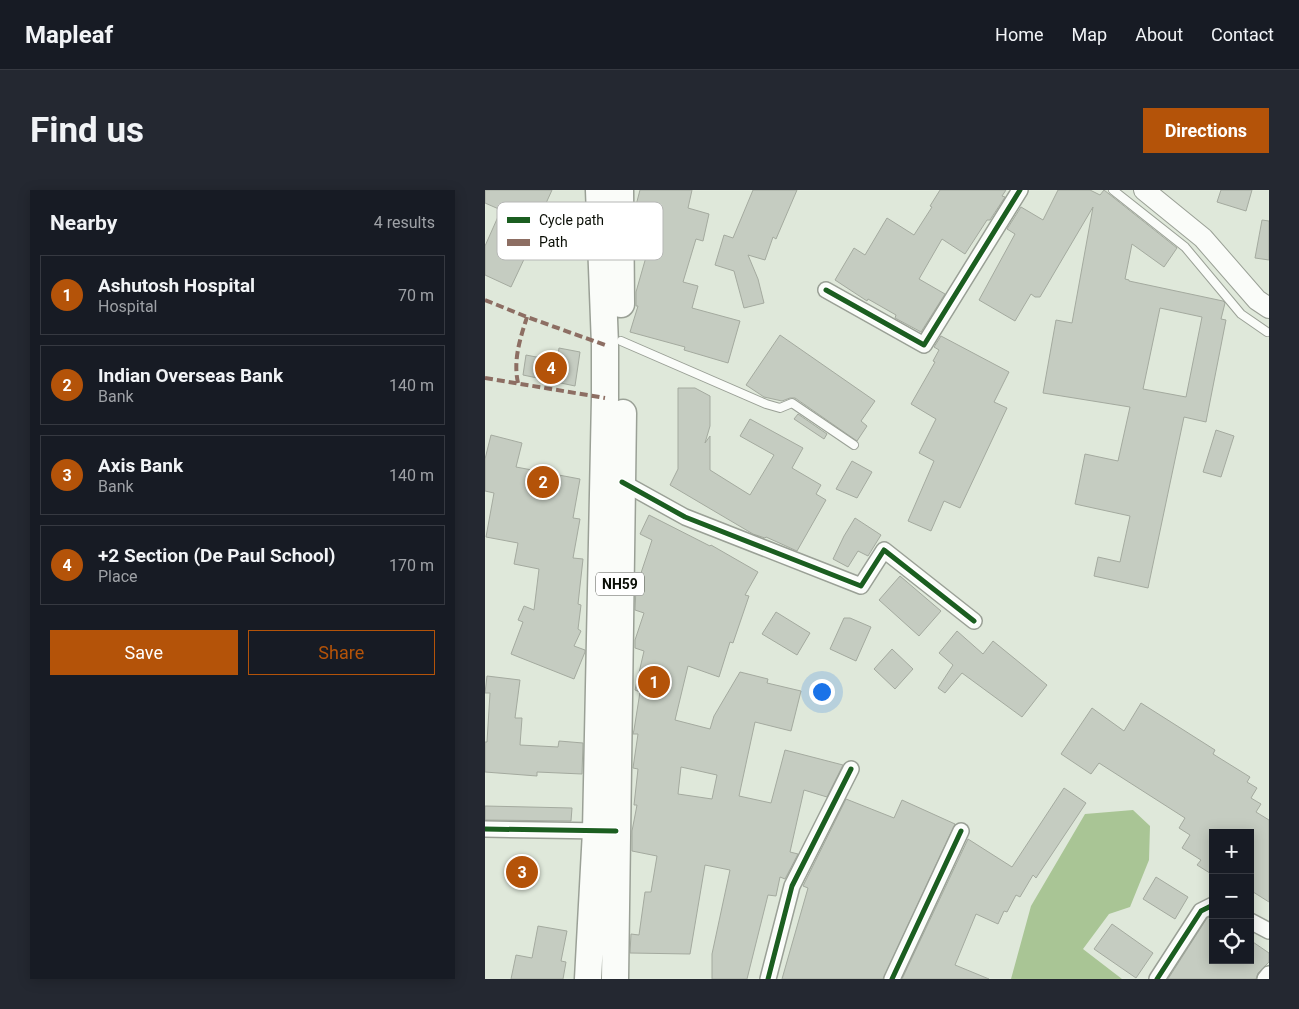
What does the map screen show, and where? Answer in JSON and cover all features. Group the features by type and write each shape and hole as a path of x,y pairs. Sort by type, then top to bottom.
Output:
{"highway":[{"path":"588,979 606,831 614,398 605,345 602,260"},
{"name":"NH59","path":"615,979 606,831 622,482 614,398 621,342 620,260"}],"main road":[{"path":"1144,190 1203,238 1257,300 1269,308"}],"street":[{"path":"826,290 924,344 1020,190"},
{"path":"622,482 685,517 861,586 884,550 974,620"},
{"path":"768,979 792,886 851,769"},
{"path":"485,829 606,831"},
{"path":"892,979 961,831"},
{"path":"1157,978 1201,911 1209,907"},
{"path":"1254,923 1269,931"},
{"path":"1265,979 1269,974"}],"lane":[{"path":"1113,190 1185,247 1241,314 1267,332"},
{"path":"621,342 766,404 780,408 792,403 854,445"}],"shaded area":[{"path":"1133,810 1150,826 1149,860 1130,907 1109,914 1083,949 1122,979 1011,979 1031,906 1085,814"}],"building":[{"path":"485,190 552,190 547,202 497,202 497,208 485,203"},
{"path":"640,190 692,190 688,208 709,214 703,241 696,239 683,282 698,286 692,308 740,321 728,363 684,350 685,347 630,332 638,306 636,306 636,292 645,260 663,260 663,202 637,202"},
{"path":"753,190 797,190 776,239 773,237 765,260 748,255 758,279 764,303 744,308 734,271 715,265 724,235 733,238"},
{"path":"940,190 1006,190 1002,196 1005,197 990,220 987,220 965,254 942,239 919,279 945,294 921,332 895,318 896,315 868,299 867,301 835,280 854,248 865,255 887,218 914,235 932,207 930,206"},
{"path":"1058,190 1090,190 1100,195 1104,190 1177,248 1164,267 1132,244 1125,279 1225,303 1221,319 1226,320 1206,422 1184,417 1148,588 1094,576 1098,557 1120,562 1130,516 1075,504 1085,454 1118,461 1130,407 1043,393 1056,320 1072,323 1093,207 1040,297 1035,297 1031,294 1015,321 979,300 1015,234 1007,229 1021,207 1043,220","holes":["1160,308 1202,317 1186,397 1143,389"]},
{"path":"1221,190 1252,190 1246,211 1217,202"},
{"path":"497,219 497,260 524,260 511,287 485,275 485,246"},
{"path":"1262,220 1269,221 1269,260 1255,258"},
{"path":"780,335 875,401 861,421 867,426 857,441 795,398 782,401 764,397 746,385"},
{"path":"941,336 1009,372 994,402 1007,408 960,508 944,501 931,531 908,521 934,461 919,453 936,419 911,404 935,362 933,361 939,350 934,347"},
{"path":"559,348 580,352 575,386 523,375 526,355 557,361"},
{"path":"678,388 695,388 710,396 710,426 705,443 710,436 710,470 750,495 774,455 740,436 750,419 803,448 792,468 821,485 816,494 826,500 797,551 766,537 753,534 670,485 678,469"},
{"path":"798,414 827,434 824,439 794,419"},
{"path":"1216,430 1234,436 1221,477 1203,472"},
{"path":"491,435 522,443 516,467 580,479 573,518 580,519 573,558 583,559 578,604 581,605 578,629 581,631 574,646 585,650 585,652 574,679 511,654 523,622 518,620 524,606 534,610 539,569 514,564 518,543 486,537 494,493 485,491 485,459"},
{"path":"852,461 872,472 857,498 836,489"},
{"path":"649,515 711,545 758,572 745,595 749,596 733,643 730,642 719,677 688,666 675,720 710,729 714,716 740,672 768,679 767,683 801,691 791,731 755,722 739,796 771,803 785,750 843,765 827,797 804,790 790,852 798,854 785,879 780,877 776,896 768,895 747,979 712,979 712,954 730,870 705,865 690,954 630,953 631,934 639,935 645,892 651,892 657,856 632,851 632,831 637,805 634,805 638,769 633,768 638,734 633,734 640,692 635,690 644,651 635,648 635,640 644,613 635,610 636,588 652,540 640,534","holes":["681,767 717,775 712,799 678,794"]},
{"path":"855,518 881,535 868,556 858,551 848,567 833,559"},
{"path":"900,576 941,611 919,636 879,600"},
{"path":"776,612 810,633 797,655 762,634"},
{"path":"844,618 850,618 871,627 856,661 830,649"},
{"path":"957,631 983,654 993,641 1047,685 1022,717 962,673 945,693 938,688 953,665 939,653"},
{"path":"892,649 913,669 895,689 874,669"},
{"path":"487,676 520,680 515,718 522,718 520,745 558,747 559,741 583,743 582,774 537,772 537,776 485,772 485,742 487,742 490,693 485,693"},
{"path":"1141,703 1215,750 1213,754 1250,777 1247,782 1257,788 1251,798 1261,804 1256,812 1269,820 1269,902 1254,893 1254,829 1209,829 1209,872 1197,865 1201,860 1182,848 1190,835 1179,828 1185,818 1099,763 1091,774 1061,754 1092,708 1124,731"},
{"path":"1064,788 1086,803 1036,878 1033,875 1020,897 1016,895 1007,912 1004,911 998,924 976,914 955,965 989,979 902,979 968,839 1012,867"},
{"path":"846,799 894,818 902,800 955,824 883,979 782,979 808,888 803,886"},
{"path":"485,806 572,808 571,821 485,820"},
{"path":"1156,877 1188,897 1175,919 1143,899"},
{"path":"1209,917 1209,964 1254,964 1254,943 1269,953 1269,962 1258,973 1256,979 1168,979"},
{"path":"1112,924 1153,953 1136,978 1094,949"},
{"path":"538,926 567,931 561,961 566,962 563,979 511,979 516,955 532,958"}],"marked path":[{"path":"485,300 605,345"},
{"path":"518,383 517,358 527,317"},
{"path":"485,378 605,398"}],"cycle path":[{"path":"826,290 924,345 1020,190"},
{"path":"622,482 685,517 861,586 884,550 974,621"},
{"path":"768,979 792,886 851,769"},
{"path":"485,829 616,831"},
{"path":"892,979 961,831"},
{"path":"1157,979 1201,911 1209,907"}],"place":[{"name":"+2 Section (De Paul School)","path":"551,368"},
{"name":"Indian Overseas Bank","path":"543,482"},
{"name":"Ashutosh Hospital","path":"654,682"},
{"name":"Axis Bank","path":"522,872"}]}
